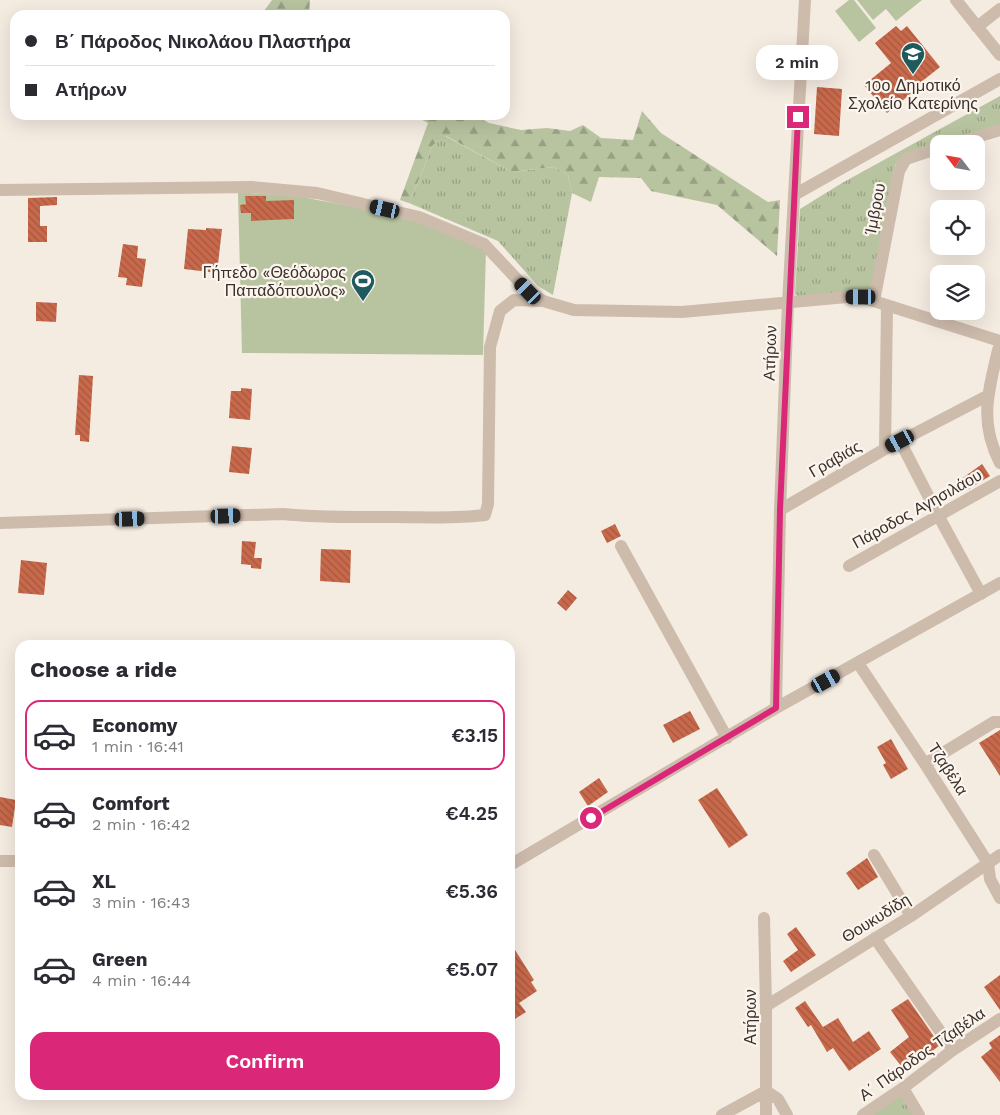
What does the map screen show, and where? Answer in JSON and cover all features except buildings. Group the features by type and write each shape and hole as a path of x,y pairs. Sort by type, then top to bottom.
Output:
{"street":[{"name":"Ατήρων","path":"776,708 780,510 788,302 805,0"},
{"path":"956,0 1000,55"},
{"path":"977,27 1000,8"},
{"path":"794,196 1000,79"},
{"path":"983,135 1000,130"},
{"name":"Ίμβρου","path":"874,301 899,171 906,159 930,151"},
{"path":"0,190 252,187 317,193 419,216 484,244 528,291 543,301"},
{"path":"0,523 283,514 440,518 468,518 486,515 488,504 490,347 500,311 514,300 543,301 574,310 682,312 861,297 1000,341"},
{"path":"885,449 887,306"},
{"path":"1000,346 987,396 986,423 989,438 1000,463"},
{"name":"Γραβιάς","path":"780,510 885,449 987,396"},
{"path":"900,441 981,594"},
{"name":"Πάροδος Αγησιλάου","path":"849,566 1000,481"},
{"path":"621,546 726,738"},
{"path":"515,863 776,708 1000,583"},
{"name":"Τζαβέλα","path":"858,663 988,864 990,879 1000,898"},
{"path":"925,764 994,722 1000,722"},
{"path":"874,855 911,916"},
{"name":"Θουκυδίδη","path":"766,1006 911,916 1000,855"},
{"path":"0,861 15,861"},
{"name":"Ατήρων","path":"764,918 766,1115"},
{"path":"875,938 953,1050"},
{"name":"Α΄ Πάροδος Τζαβέλα","path":"863,1115 903,1088 953,1050 1000,1019"},
{"path":"903,1088 919,1115"},
{"path":"722,1115 766,1091 778,1099 788,1115"}],"green space":[{"path":"272,0 310,0 309,10 265,10"},
{"path":"849,0 854,0 876,28 859,42 835,11"},
{"path":"857,0 922,0 896,21 886,9 873,20"},
{"path":"1000,96 1000,129 981,135 930,135 930,148 902,159 895,165 872,296 799,298 795,294 800,209 842,183"},
{"path":"642,111 661,133 768,202 780,200 777,256 717,205 651,191 641,178 599,177 591,202 572,193 568,175 554,167 512,172 446,136 433,145 409,203 400,200 428,123 422,120 483,120 521,130 547,128 570,131 583,125 601,138 633,140"},
{"path":"445,136 512,172 554,167 568,175 572,193 553,295 538,286 498,241 409,203 433,145"},
{"name":"Γήπεδο «Θεόδωρος Παπαδόπουλος»","path":"238,192 302,197 417,219 486,250 483,355 242,353"},
{"path":"897,1087 916,1115 856,1115"}],"place":[{"name":"10ο Δημοτικό Σχολείο Κατερίνης","path":"913,75"},
{"name":"Γήπεδο «Θεόδωρος Παπαδόπουλος»","path":"363,302"}],"route":[{"path":"591,818 776,708 780,510 788,302 798,117"}]}
